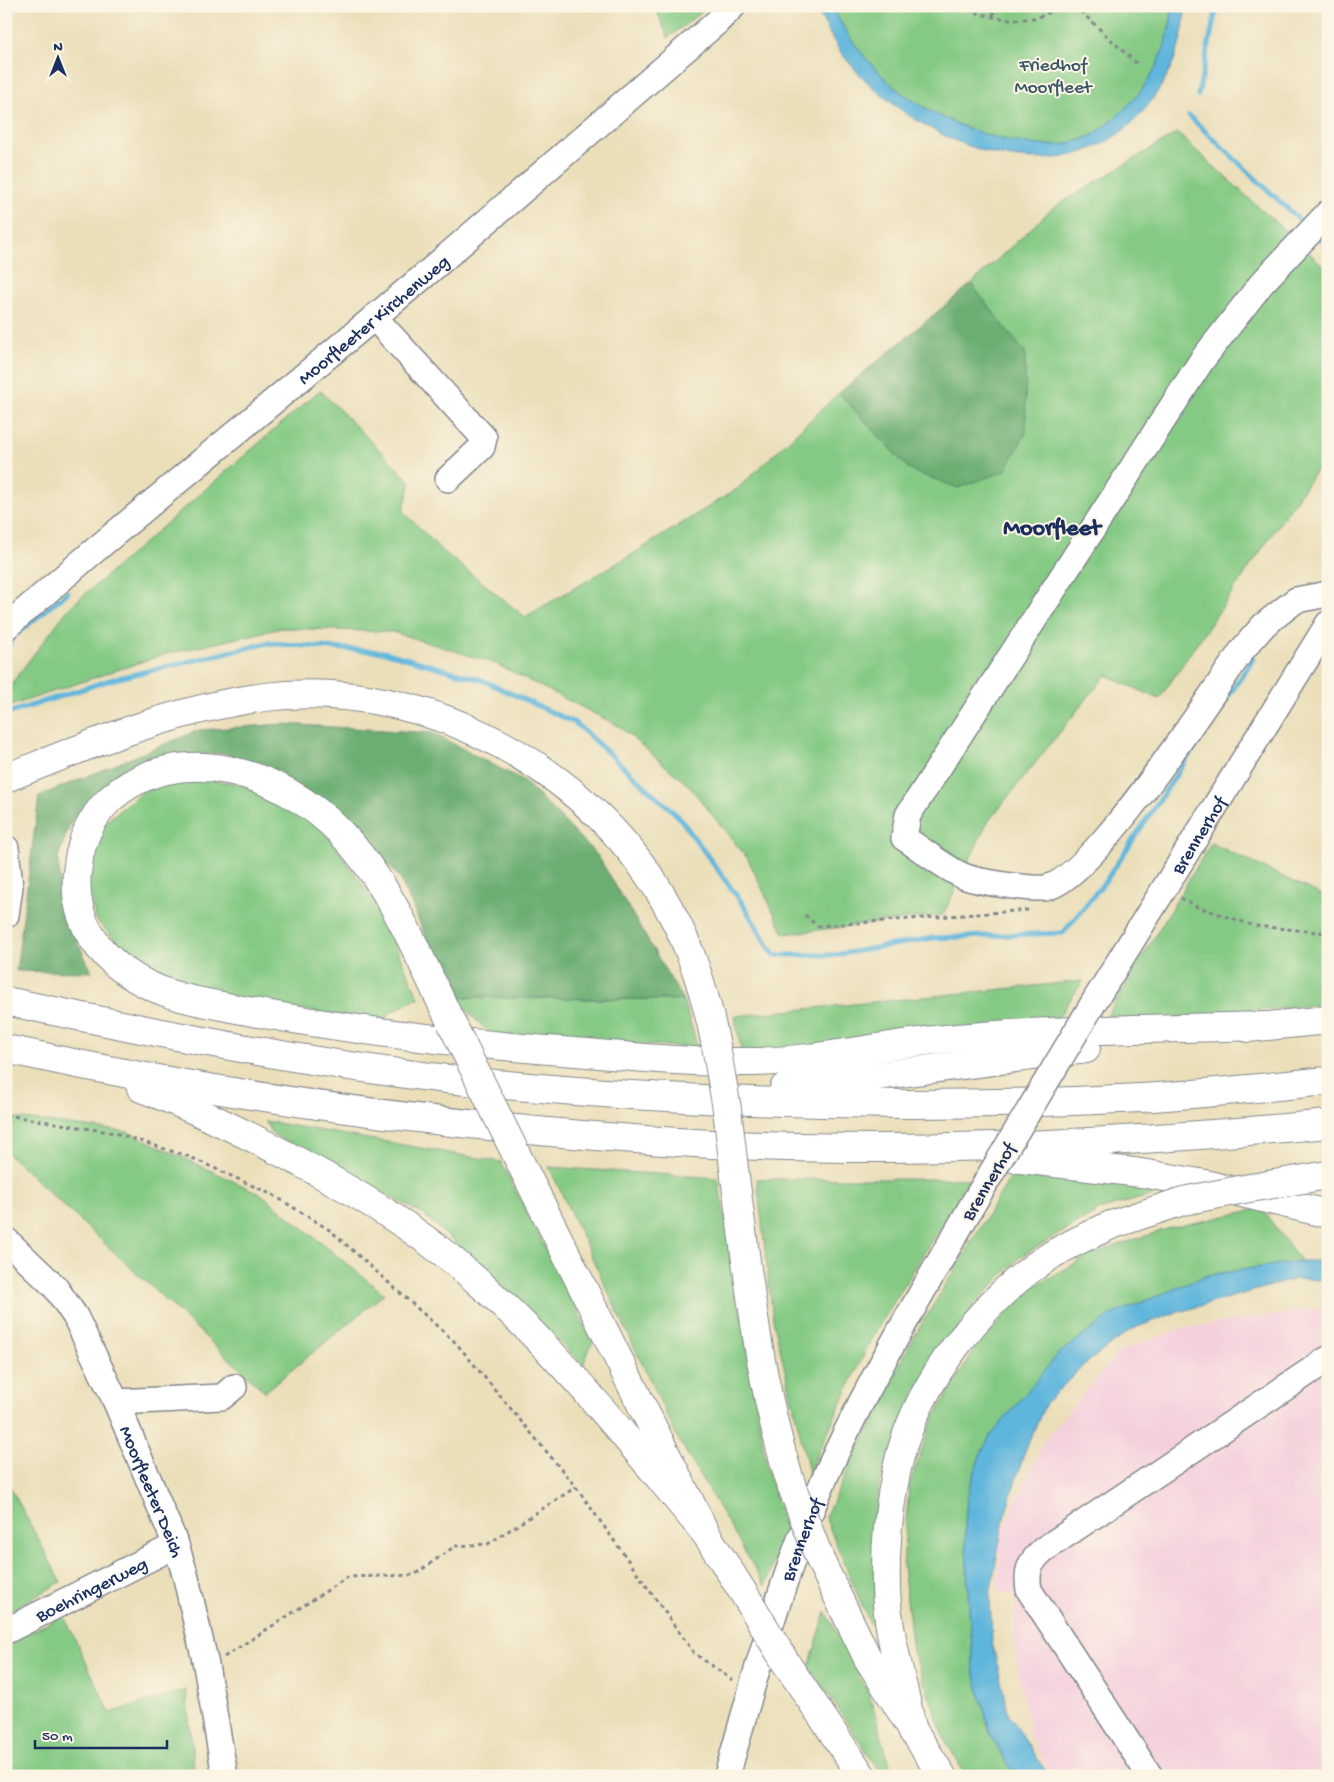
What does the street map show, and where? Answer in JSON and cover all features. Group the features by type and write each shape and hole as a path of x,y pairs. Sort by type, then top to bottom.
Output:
{"highway":[{"path":"6,778 154,721 191,710 266,697 334,696 398,706 456,723 506,747 563,785 589,806 632,853 672,913 684,938 703,991 716,1046 727,1109 762,1369 774,1423 792,1487 821,1562 867,1658 942,1776"},
{"path":"862,1776 786,1663 706,1534 520,1162 451,1022 399,918 359,853 340,831 314,808 286,790 255,776 230,769 199,767 171,770 150,775 129,785 109,800 86,831 76,873 78,902 86,928 104,955 126,974 154,987 183,998 252,1012 370,1031 515,1048 697,1062 800,1060 917,1042 986,1035 1266,1026"},
{"path":"6,1001 126,1027 250,1049 444,1078 696,1100 866,1103 1058,1102 1190,1094 1328,1082"},
{"path":"696,1100 1266,1026 1328,1020"},
{"path":"6,1049 79,1065 240,1092 447,1121 696,1143 921,1147 1188,1137 1328,1124"},
{"path":"79,1065 172,1099 241,1131 368,1201 420,1235 468,1273 553,1355 706,1534"},
{"path":"921,1147 1150,1175 1205,1184 1328,1214"},
{"path":"913,1732 891,1631 886,1589 886,1547 890,1502 901,1454 919,1408 939,1371 959,1342 992,1305 1020,1279 1052,1255 1110,1225 1183,1202 1244,1188 1328,1175"}],"street":[{"name":"Moorfleeter Kirchenweg","path":"10,616 374,318 695,42 733,6"},
{"path":"1328,214 1262,283 1202,360 908,815 904,838 962,876 1010,885 1045,888 1078,870 1114,831 1243,649 1258,631 1296,600 1328,594"},
{"path":"374,318 484,438 482,447 448,479"},
{"name":"Brennerhof","path":"727,1776 750,1691 806,1527 837,1451 904,1324 974,1202 1097,997 1327,626"},
{"path":"6,848 10,887 6,915"},
{"name":"Moorfleeter Deich","path":"6,1240 55,1287 70,1309 116,1402 176,1545 185,1574 206,1665 225,1776"},
{"path":"1150,1776 1029,1590 1028,1568 1032,1560 1043,1550 1328,1360"},
{"path":"116,1402 222,1397 234,1386"},
{"name":"Boehringerweg","path":"6,1631 176,1545"}],"path":[{"path":"962,6 974,12 1016,20 1051,13 1060,6"},
{"path":"993,16 995,6"},
{"path":"1074,6 1137,64"},
{"path":"1165,889 1195,906 1254,926 1328,933"},
{"path":"804,915 817,926 1034,910"},
{"path":"6,1115 115,1133 190,1157 275,1196 331,1231 456,1343 576,1487 694,1653 750,1691"},
{"path":"206,1665 230,1654 348,1577 414,1575 455,1546 488,1544 576,1487"}],"shaded area":[{"path":"1328,1307 1328,1776 1052,1776 1030,1737 1015,1653 1015,1596 998,1592 1000,1535 1045,1439 1119,1352 1179,1329"}],"green space":[{"path":"655,6 709,6 668,38"},
{"name":"Friedhof Moorfleet","path":"832,6 1172,6 1169,31 1161,56 1149,79 1134,99 1108,124 1091,136 1068,143 1043,145 1015,142 986,135 959,125 910,98 891,84 865,58 850,38"},
{"path":"1177,133 1328,270 1328,453 1159,699 1106,675 987,823 943,915 784,934 748,859 689,786 619,726 494,663 393,632 282,628 162,655 7,707 8,688 69,608 320,390 411,482 403,511 439,548 525,617 636,552 737,489 839,393 910,470 1025,353 971,284 1053,208"},
{"path":"971,284 1025,353 1026,433 1005,471 958,488 910,470 839,393"},
{"path":"284,724 433,733 524,781 598,856 683,1000 452,997 400,878 344,817 273,770 223,753 156,758 108,782 72,820 58,857 62,910 92,972 16,971 39,796 199,730"},
{"path":"193,778 234,783 272,796 323,829 375,902 419,998 389,1013 385,1022 234,1000 146,971 97,921 85,884 99,827 146,789"},
{"path":"1211,843 1328,898 1328,1004 1102,1024"},
{"path":"1083,981 1055,1022 742,1055 735,1016"},
{"path":"452,997 683,1000 698,1048 492,1035"},
{"path":"6,1117 128,1132 261,1194 384,1294 265,1392 6,1152"},
{"path":"265,1121 501,1162 593,1341 583,1365 491,1275 423,1214 272,1134"},
{"path":"549,1167 718,1178 768,1474 786,1531 765,1586 676,1435"},
{"path":"1011,1176 1152,1186 1164,1192 1102,1209 1020,1257 975,1304 914,1394 879,1484 874,1545 877,1620 872,1624 869,1622 825,1517 911,1342"},
{"path":"757,1179 970,1179 871,1339 809,1472 773,1319"},
{"path":"1261,1208 1301,1261 1208,1275 1111,1315 989,1438 980,1455 967,1497 965,1525 974,1672 991,1736 1015,1776 966,1776 945,1740 913,1651 903,1566 909,1485 933,1419 975,1349 1026,1291 1094,1253 1167,1229"},
{"path":"6,1479 61,1582 6,1613"},
{"path":"826,1612 869,1694 893,1776 883,1776 809,1666"},
{"path":"64,1616 110,1713 186,1690 195,1776 6,1776 6,1643"}],"water":[{"path":"816,6 832,6 850,38 865,58 891,84 910,98 959,125 986,135 1015,142 1043,145 1068,143 1091,136 1119,114 1142,89 1161,56 1169,31 1172,6 1185,6 1182,34 1174,61 1161,87 1144,110 1110,139 1072,155 1031,159 989,152 948,137 910,116 875,89 846,59 833,40"},
{"path":"1301,1261 1328,1261 1328,1280 1295,1279 1172,1314 1132,1329 1085,1364 1046,1403 1025,1451 1004,1518 990,1595 992,1642 1009,1715 1049,1776 1015,1776 991,1736 974,1672 969,1608 965,1525 967,1497 980,1455 989,1438 1058,1354 1111,1315 1208,1275"}],"waterway":[{"path":"1198,95 1217,6"},
{"path":"1189,116 1307,227"},
{"path":"1317,236 1328,247"},
{"path":"6,652 12,638 68,592"},
{"path":"6,714 110,680 268,643 384,652 482,680 575,723 679,817 742,903 774,955 835,955 933,938 1063,933 1107,879 1253,659"}],"district":[{"name":"Moorfleet","path":"1052,526"}]}
